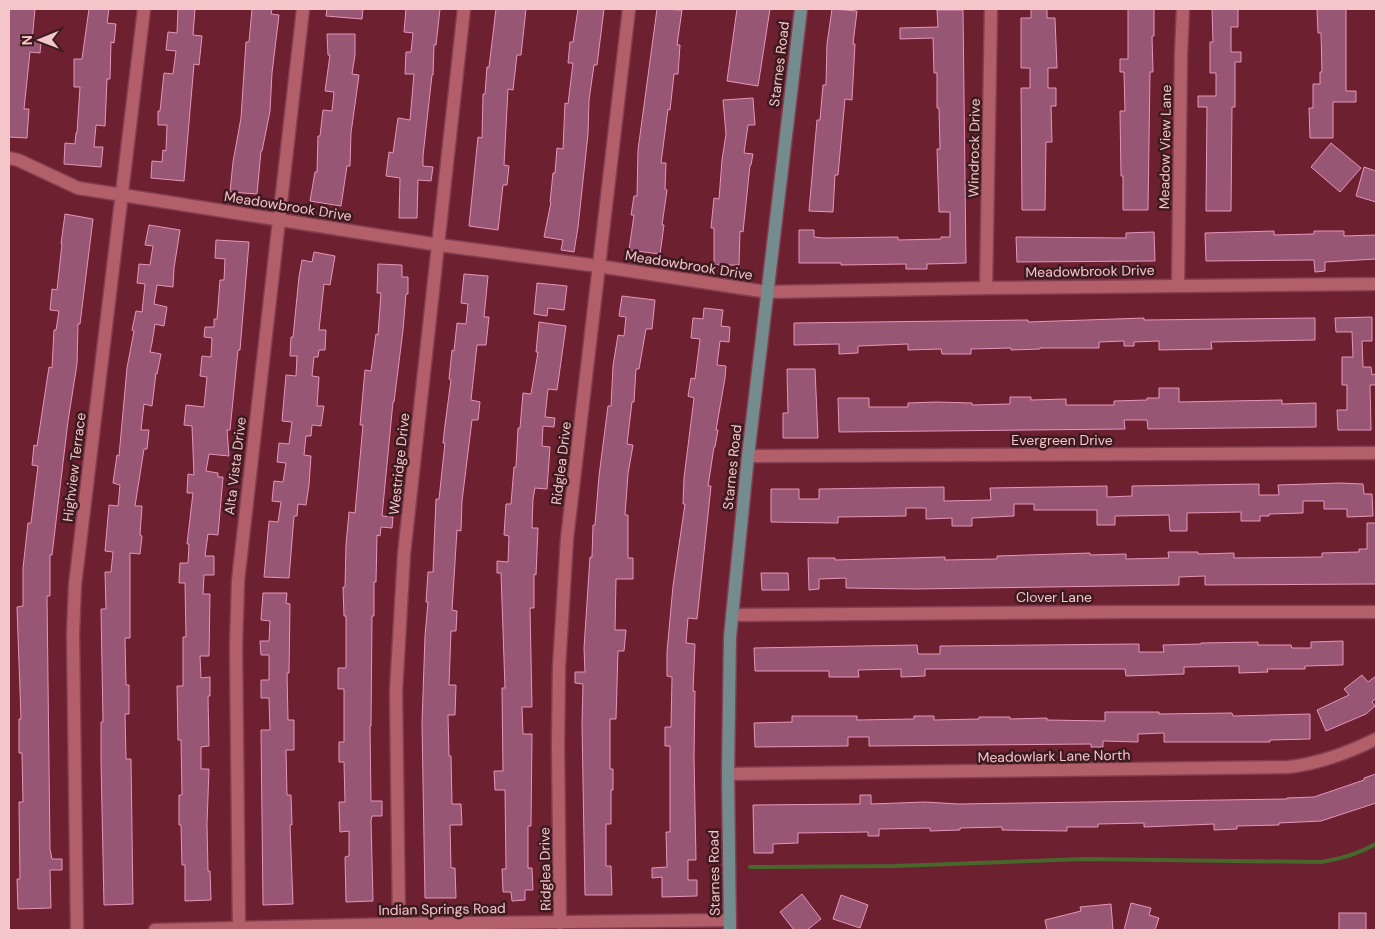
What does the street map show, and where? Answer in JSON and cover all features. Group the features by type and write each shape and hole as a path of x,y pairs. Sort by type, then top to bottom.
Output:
{"main road":[{"name":"Starnes Road","path":"730,925 728,774 730,637 748,456 801,9"}],"street":[{"name":"Highview Terrace","path":"77,930 73,634 75,585 144,9"},
{"name":"Alta Vista Drive","path":"239,929 236,648 238,581 303,9"},
{"name":"Westridge Drive","path":"399,924 396,691 405,544 464,9"},
{"name":"Ridglea Drive","path":"560,923 559,667 567,539 629,9"},
{"name":"Windrock Drive","path":"986,288 991,9"},
{"name":"Meadow View Lane","path":"1178,286 1183,9"},
{"name":"Meadowbrook Drive","path":"9,158 18,160 78,188 438,245 598,266 767,292 1376,284"},
{"name":"Evergreen Drive","path":"748,456 1376,453"},
{"name":"Clover Lane","path":"732,615 1376,612"},
{"name":"Meadowlark Lane North","path":"728,774 1289,767 1312,764 1348,753 1376,739"},
{"name":"Indian Springs Road","path":"155,930 303,929 399,924 730,925"}],"building":[{"path":"9,9 35,9 32,41 41,42 40,53 30,52 24,109 29,109 27,138 9,137"},
{"path":"89,9 109,9 107,23 116,24 114,43 111,42 110,79 107,79 105,126 96,125 94,147 103,147 101,167 64,164 65,143 75,144 77,133 80,87 74,87 74,59 82,59"},
{"path":"178,9 195,9 193,35 202,36 199,65 194,64 184,181 151,178 152,161 162,162 163,150 166,151 167,125 158,125 158,111 160,111 164,73 173,74 176,51 166,50 168,32 177,33"},
{"path":"252,9 272,9 271,14 279,15 272,73 270,111 261,151 257,194 230,192 241,118 246,42 249,42"},
{"path":"327,9 363,9 362,19 326,16"},
{"path":"406,9 440,9 436,45 434,45 433,75 423,156 423,166 433,167 431,181 418,180 417,218 399,218 400,178 386,176 389,152 393,153 398,118 410,120 414,74 405,74 406,52 411,52 413,33 404,32"},
{"path":"496,9 526,9 521,55 517,55 513,90 508,89 504,165 509,166 507,185 503,185 498,230 469,226 478,137 482,138 483,94 485,94"},
{"path":"578,9 604,9 597,65 594,65 589,100 588,134 574,252 561,250 563,240 544,237 551,202 557,148 563,149 565,103 568,104 573,63 568,63 570,42 573,42"},
{"path":"657,9 682,10 677,45 680,45 678,74 674,74 661,163 666,163 665,189 667,190 660,254 629,250 634,215 631,215 634,196 637,196 638,150"},
{"path":"737,9 770,9 758,86 727,81"},
{"path":"832,9 857,11 853,44 855,44 852,100 845,99 838,175 835,175 833,212 809,211 817,120 820,120 823,85 826,85 827,44"},
{"path":"1031,9 1047,9 1047,18 1055,18 1057,68 1048,68 1048,88 1056,88 1056,106 1051,106 1052,142 1046,142 1045,210 1022,210 1021,88 1030,88 1030,68 1021,68 1021,18 1031,18"},
{"path":"1128,9 1154,9 1154,36 1152,36 1153,72 1150,72 1148,210 1123,210 1120,111 1125,111 1124,72 1120,72 1120,59 1128,59"},
{"path":"1212,9 1238,9 1238,27 1231,27 1231,52 1241,52 1241,62 1235,62 1235,107 1232,107 1231,211 1206,211 1207,107 1198,107 1198,96 1216,96 1216,73 1210,73 1210,42 1213,42"},
{"path":"1317,9 1346,9 1346,91 1356,91 1356,102 1333,102 1333,138 1310,138 1309,108 1313,108 1313,84 1320,84 1320,72 1322,72 1321,33 1318,33"},
{"path":"937,10 963,10 966,263 927,264 927,269 906,269 906,264 841,265 841,263 799,263 799,230 814,230 814,237 824,238 898,237 898,240 950,237 950,212 939,212 937,149 940,149 939,108 937,108 937,73 934,73 933,38 900,39 900,28 938,27"},
{"path":"327,34 355,34 355,55 352,74 359,75 351,133 350,166 347,166 341,206 310,201 315,172 317,172 318,136 320,136 323,110 332,111 334,92 325,91 330,55 328,55"},
{"path":"753,98 755,125 748,125 744,153 753,154 750,165 743,232 740,231 739,265 714,265 714,228 711,228 714,198 719,199 726,134 723,100"},
{"path":"1331,143 1361,168 1340,192 1311,167"},
{"path":"1364,167 1376,171 1376,202 1356,196"},
{"path":"65,214 93,219 80,324 78,324 77,364 68,421 52,555 50,555 50,596 47,596 50,849 52,859 62,859 62,870 50,870 51,908 18,909 17,879 20,879 19,802 23,802 22,753 19,753 19,719 21,719 17,607 23,606 23,568 28,523 31,523 38,466 32,465 34,445 37,446 49,367 52,368 54,330 56,330 59,311 50,310 52,289 57,290"},
{"path":"149,225 180,230 173,287 157,285 154,304 167,307 164,326 155,324 150,352 161,354 156,373 152,406 144,404 141,430 149,430 135,506 142,506 140,554 130,553 130,638 125,638 126,685 129,685 129,714 125,714 126,759 131,759 133,904 104,905 101,760 101,722 103,722 101,609 106,609 105,572 111,572 113,552 105,551 109,505 118,506 120,485 113,483 117,455 119,456 127,368 134,331 132,330 136,311 142,312 145,284 137,283 139,264 150,265 153,246 145,245"},
{"path":"1274,231 1274,235 1314,234 1314,231 1344,231 1344,236 1376,235 1376,259 1325,262 1325,271 1315,272 1314,260 1206,261 1205,233"},
{"path":"1154,232 1155,261 1017,262 1016,237 1126,238 1126,233"},
{"path":"216,240 249,242 240,350 238,350 230,430 227,430 229,456 209,454 206,471 218,473 218,477 223,477 218,535 208,534 205,556 214,556 214,575 204,575 203,594 210,594 209,656 200,656 201,678 210,677 210,696 208,696 209,746 201,747 201,769 209,769 207,824 211,900 185,901 185,865 182,865 181,825 179,825 179,795 182,795 181,740 178,740 177,686 183,686 183,637 186,637 185,583 179,583 180,563 188,563 189,544 187,544 193,493 187,493 188,474 194,475 192,426 184,425 186,405 204,407 207,377 200,376 202,356 211,357 212,338 204,337 205,327 214,327 214,319 217,319 220,280 224,280 225,259 215,258"},
{"path":"314,252 335,256 330,285 324,284 319,330 326,330 325,350 319,350 318,357 314,357 312,376 319,377 317,406 324,406 321,426 312,425 311,436 306,436 304,455 311,456 309,485 306,505 298,504 297,516 294,516 289,578 264,577 269,521 278,522 281,502 272,501 274,481 283,482 286,463 277,462 279,443 289,444 292,422 282,421 286,375 296,376 297,356 290,356 299,277 302,260 312,262"},
{"path":"378,264 402,265 402,277 408,277 408,294 406,294 393,402 382,516 393,517 392,528 381,527 380,536 377,535 374,616 372,616 371,801 382,801 382,816 372,816 371,821 373,901 346,902 345,857 349,856 349,831 340,832 339,802 345,802 344,762 339,762 339,742 344,742 344,689 338,689 338,668 346,668 346,616 344,616 343,587 345,587 346,545 349,512 355,513 363,425 360,425 365,370 371,371 376,334 378,335 381,293 377,293"},
{"path":"464,274 488,276 484,317 489,317 486,345 477,345 471,400 480,402 478,420 472,420 462,501 461,531 457,530 452,610 457,611 456,631 451,631 449,685 456,685 455,715 448,715 449,756 451,756 452,804 461,804 462,825 450,825 451,868 455,868 456,898 425,898 422,723 428,602 426,602 428,572 433,572 436,499 439,499 445,443 443,443 451,380 449,379 452,350 454,351 457,323 466,324 468,304 461,303"},
{"path":"537,283 567,286 564,310 548,308 547,316 534,314"},
{"path":"622,296 655,300 652,329 646,329 639,369 636,369 634,402 632,402 627,444 633,445 628,474 625,515 628,515 628,558 633,558 633,579 616,579 615,630 626,630 624,651 618,651 616,719 610,719 610,769 613,769 613,790 611,790 611,824 606,824 606,866 611,866 612,895 585,895 583,684 575,683 575,672 585,672 584,648 593,525 595,525 608,406 611,406 613,366 618,335 624,336 626,317 619,316"},
{"path":"704,308 723,310 721,326 730,327 729,342 720,341 717,365 726,366 725,378 708,486 711,486 697,619 688,618 686,643 695,644 693,691 695,691 696,860 688,860 688,880 697,880 697,896 662,897 662,877 652,878 652,868 667,867 666,832 670,832 670,746 665,746 665,727 671,727 672,677 667,676 667,652 673,586 685,504 683,504 684,478 694,398 688,396 691,378 695,379 700,339 691,338 693,318 703,319"},
{"path":"1372,317 1372,341 1362,341 1363,367 1371,367 1372,375 1376,374 1376,385 1370,385 1371,430 1338,430 1337,410 1347,410 1347,385 1342,385 1342,357 1353,357 1352,332 1336,332 1335,318"},
{"path":"1144,318 1144,320 1315,318 1315,340 1211,342 1212,349 1159,350 1159,341 1134,342 1134,346 1124,346 1124,341 1099,342 1099,348 971,349 971,354 942,354 941,349 908,350 908,344 858,346 858,353 839,354 839,344 794,345 794,323 1028,320 1028,322"},
{"path":"539,322 566,326 557,390 548,389 545,417 555,418 554,427 543,426 542,446 550,447 547,489 535,488 533,499 532,528 538,528 536,575 534,574 534,608 530,608 532,707 522,707 523,734 532,734 531,826 528,826 528,868 532,868 533,890 525,890 525,900 512,901 511,892 503,892 502,869 506,869 505,790 495,790 494,771 503,771 502,688 505,688 501,573 497,573 497,561 508,562 509,536 504,535 506,504 511,504 523,393 531,394 538,352 536,352"},
{"path":"787,369 815,369 818,438 783,438 783,413 788,413"},
{"path":"1159,388 1179,388 1179,402 1282,400 1282,404 1316,403 1316,427 1148,429 1147,420 1124,420 1125,429 839,432 838,398 869,398 869,407 908,407 908,403 937,402 972,403 972,405 1010,404 1010,397 1031,397 1031,400 1066,399 1066,405 1114,405 1114,401 1159,398"},
{"path":"1259,484 1259,495 1279,495 1278,485 1363,484 1364,494 1372,494 1373,516 1347,517 1347,509 1324,509 1324,501 1303,501 1303,513 1269,514 1269,516 1260,516 1260,521 1241,521 1241,512 1187,513 1187,531 1170,531 1169,515 1115,516 1115,525 1097,525 1097,510 1034,510 1034,504 1014,504 1014,516 972,518 972,526 952,526 952,518 926,519 926,508 906,508 906,516 838,517 838,523 771,522 771,489 799,489 799,499 819,499 819,489 944,487 944,501 991,500 990,488 1107,486 1107,497 1132,496 1132,486"},
{"path":"1367,523 1376,523 1376,584 1205,585 1205,576 1179,577 1179,585 916,589 846,588 846,578 819,579 819,589 809,590 808,558 835,558 835,560 945,557 945,560 997,559 997,556 1090,553 1090,555 1126,554 1126,559 1169,558 1168,552 1198,552 1198,554 1234,553 1234,558 1322,557 1322,553 1359,552 1359,549 1367,549"},
{"path":"761,573 788,573 789,590 762,590"},
{"path":"263,593 287,593 286,603 290,604 289,673 287,673 288,720 294,720 294,750 286,750 287,795 291,795 292,825 290,825 293,904 263,905 261,730 270,730 269,698 261,698 261,680 269,680 269,655 261,655 260,641 269,641 270,621 261,620"},
{"path":"1343,641 1343,665 1305,666 1305,669 1267,669 1268,672 1239,673 1239,666 1184,667 1184,674 1126,676 1125,669 925,669 925,676 901,677 901,669 858,670 859,677 829,677 829,671 755,671 754,648 917,645 918,654 940,654 940,646 1139,644 1139,652 1164,652 1163,645 1258,642 1258,645 1291,645 1292,648 1311,648 1311,642"},
{"path":"1362,675 1368,682 1376,676 1376,698 1372,702 1375,706 1366,714 1326,731 1317,710 1349,695 1344,689"},
{"path":"1105,712 1159,712 1159,714 1232,713 1233,716 1310,714 1310,739 1270,740 1270,742 1164,742 1164,733 1138,734 1138,742 1103,741 1103,747 1091,747 1091,744 869,746 869,737 848,737 848,746 755,747 754,723 792,722 792,716 857,716 857,720 914,719 914,716 934,716 934,720 1010,717 1010,719 1047,718 1047,720 1105,721"},
{"path":"1376,774 1376,803 1321,821 1237,826 1237,829 1214,830 1214,824 1144,827 1144,823 1098,824 1098,827 1067,827 1067,831 1002,830 1002,827 930,831 930,828 879,829 879,836 868,836 868,832 798,833 798,843 773,844 773,853 754,853 753,805 860,804 860,795 871,795 871,804 1287,799 1314,797"},
{"path":"802,894 821,919 807,930 794,930 780,912"},
{"path":"841,895 868,905 860,928 833,919"},
{"path":"1131,903 1151,908 1149,915 1159,918 1155,930 1124,930"},
{"path":"1111,904 1113,930 1047,930 1045,920 1081,911 1080,907"},
{"path":"1339,913 1366,913 1366,930 1339,930"}],"waterway":[{"path":"750,867 896,866 1085,859 1321,862 1349,856 1376,844"}]}
